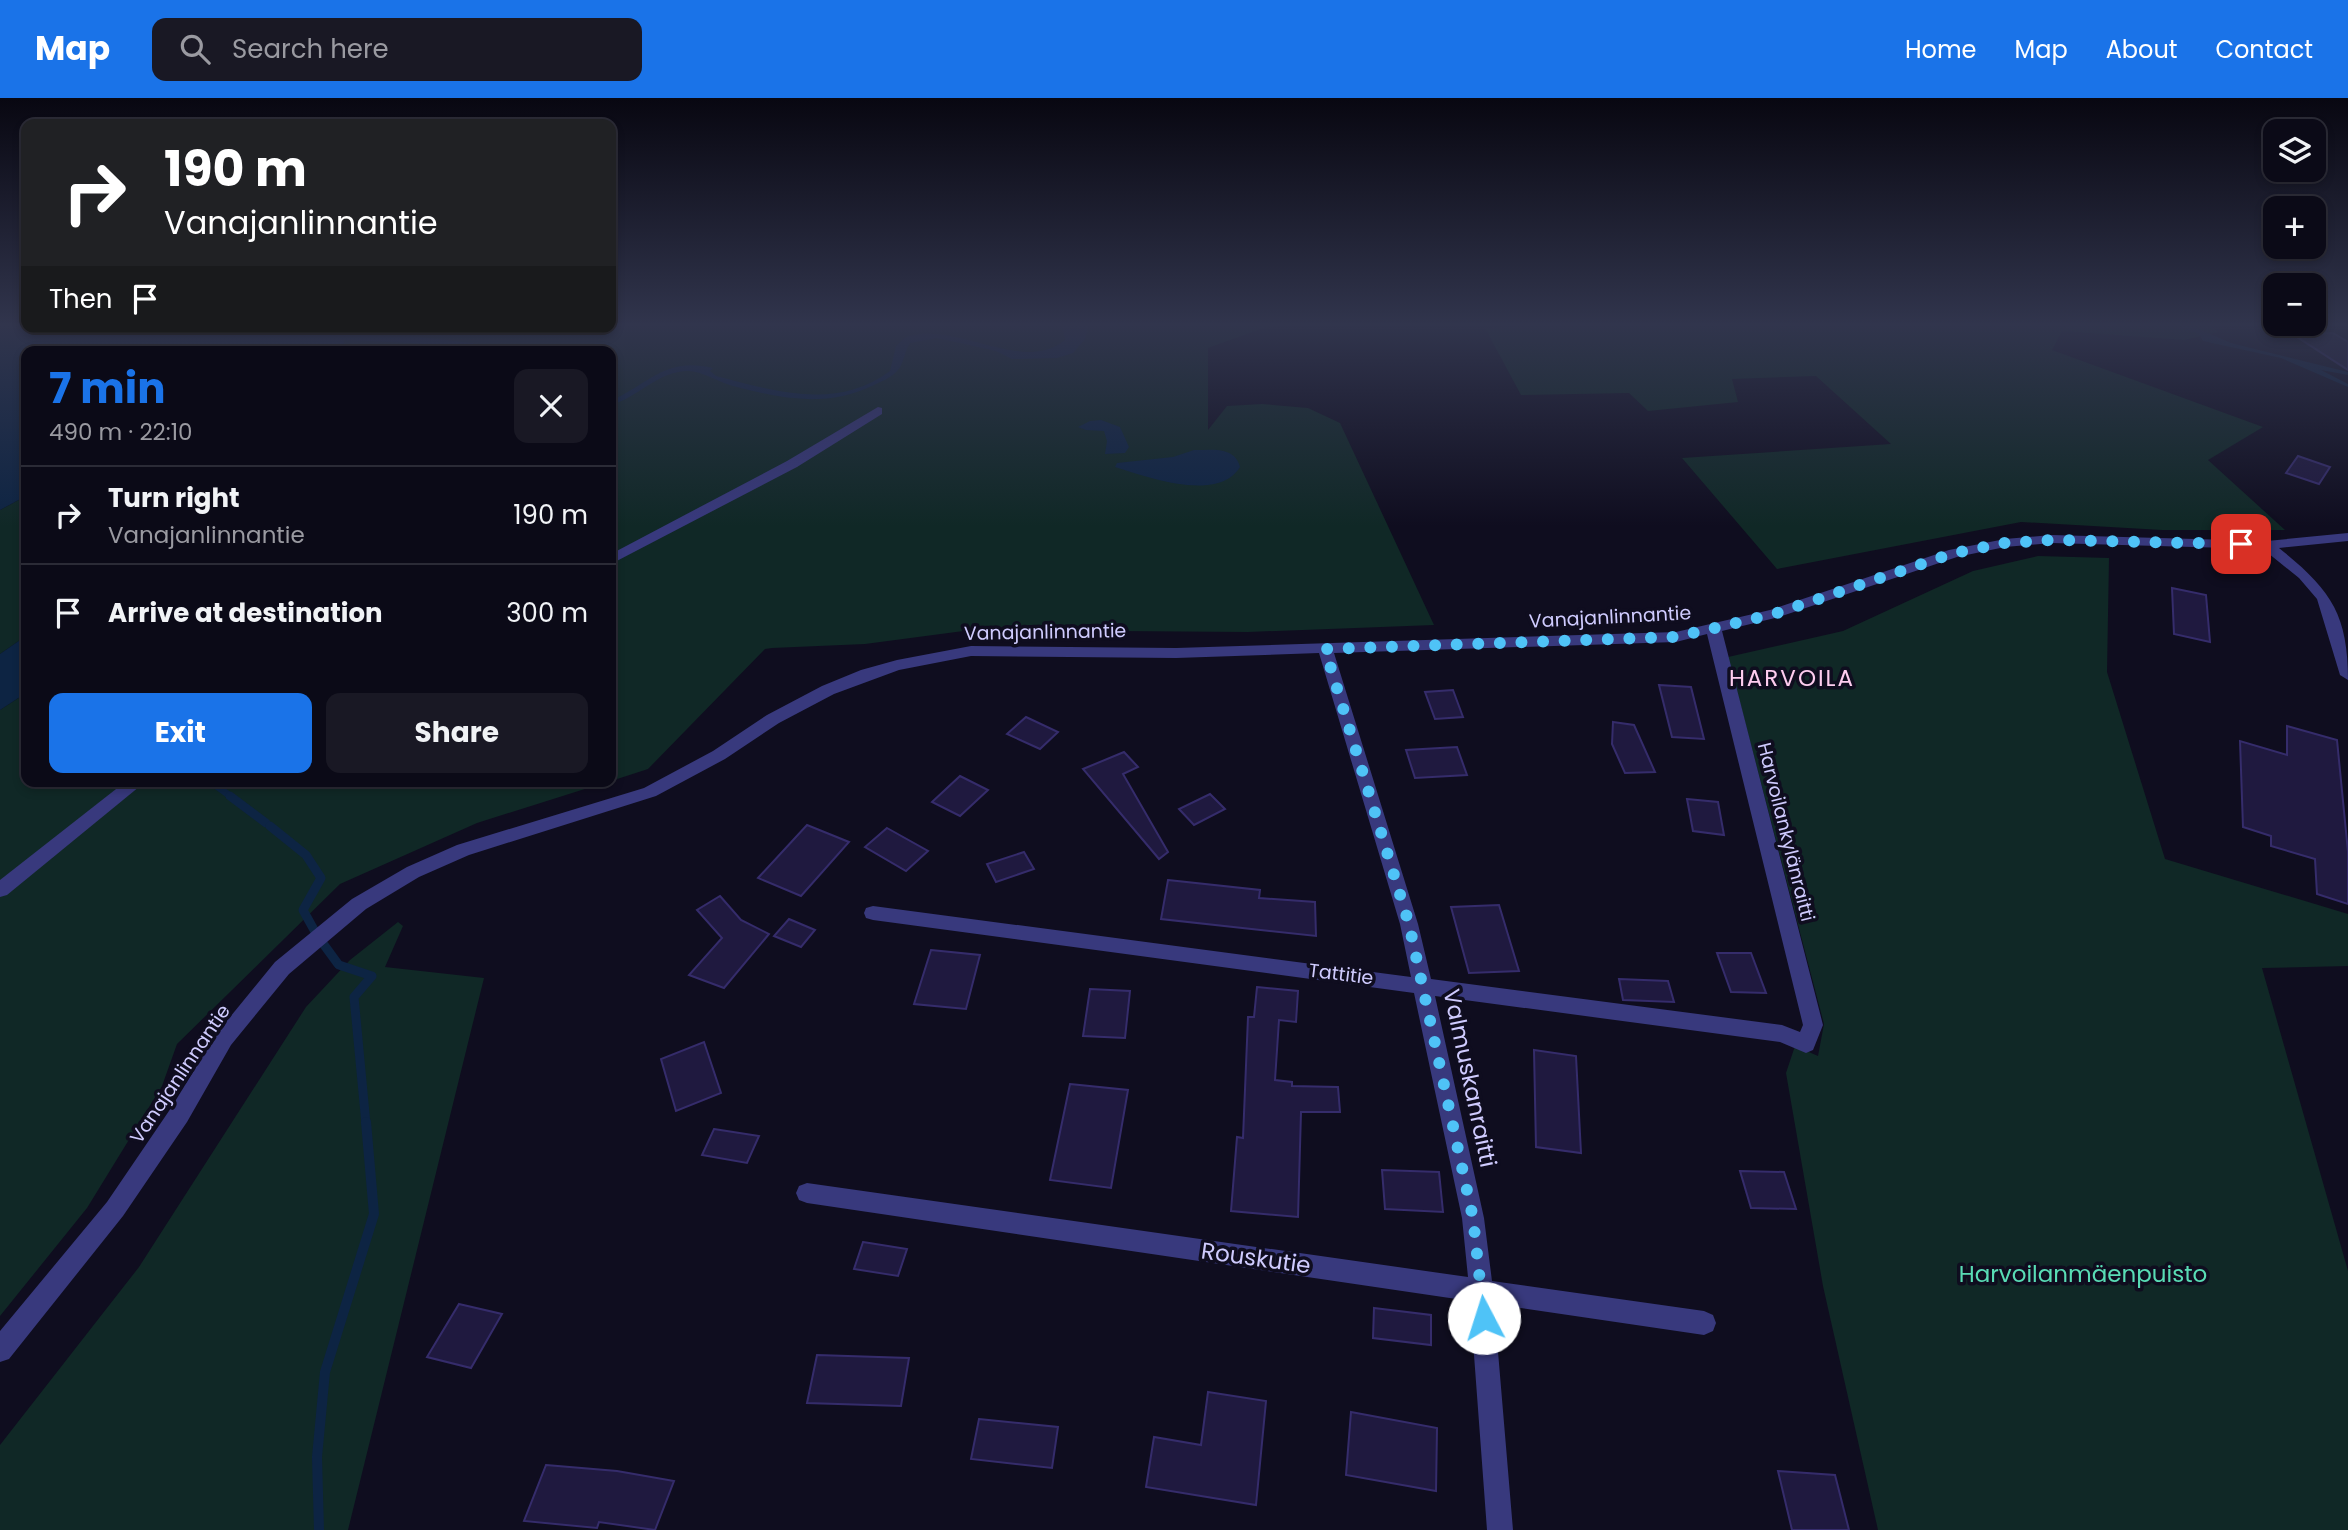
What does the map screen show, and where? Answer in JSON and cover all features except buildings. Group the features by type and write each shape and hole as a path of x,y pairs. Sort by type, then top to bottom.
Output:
{"street":[{"path":"616,557 792,464 878,411"},
{"name":"Vanajanlinnantie","path":"0,1350 115,1209 179,1115 224,1039 282,968 359,904 413,872 475,846 650,792 719,755 773,719 828,690 897,665 971,651 1176,653 1676,637 1774,614 1954,553 2005,543 2052,540 2267,545 2348,537"},
{"path":"2267,545 2304,575 2325,598 2348,675"},
{"name":"Harvoilankylänraitti","path":"1714,630 1813,1025 1806,1044"},
{"name":"Valmuskanraitti","path":"1325,649 1409,924 1473,1218 1500,1530"},
{"path":"0,890 131,787"},
{"name":"Tattitie","path":"873,913 1782,1034 1806,1044"},
{"name":"Rouskutie","path":"807,1193 1704,1323"}],"green space":[{"path":"616,393 1208,393 1208,430 1227,406 1262,404 1308,408 1340,423 1434,625 1248,632 971,630 865,644 765,649 648,769 616,779"},
{"path":"1520,393 1736,393 1738,402 1648,411 1629,393 1521,395"},
{"path":"1835,393 2169,393 2263,427 2208,460 2285,530 2162,530 2021,522 1777,569 1682,458 1891,444"},
{"path":"21,499 21,639 0,654 0,510"},
{"name":"Harvoilanmäenpuisto","path":"2038,556 2109,558 2107,672 2165,859 2348,914 2348,966 2262,968 2348,1271 2348,1530 1878,1530 1823,1286 1786,1073 1795,1046 1818,1056 1824,1024 1728,657 1843,631 1973,571"},
{"path":"21,696 21,787 591,787 477,823 340,884 177,1044 162,1086 87,1208 0,1316 0,710"},
{"path":"398,922 403,926 385,967 484,978 348,1530 0,1530 0,1445 139,1267 306,1007 350,960"}],"water":[{"path":"0,393 21,393 21,499 0,510"},
{"path":"636,393 616,403 616,398"},
{"path":"760,393 792,393 853,393 839,397 804,399"},
{"path":"1101,420 1120,427 1129,447 1125,453 1105,454 1107,441 1104,431 1078,427 1090,421"},
{"path":"1194,450 1228,452 1240,467 1230,478 1216,484 1199,485 1163,481 1115,467 1117,463 1173,457"},
{"path":"21,639 21,696 0,710 0,654"}],"waterway":[{"path":"218,787 233,798"},
{"path":"230,796 266,823"},
{"path":"270,826 306,855 321,878 303,910 318,937"},
{"path":"319,938 338,964"},
{"path":"339,965 372,976 354,997 366,1124"},
{"path":"319,1530 317,1457 325,1372 374,1214 366,1122"}],"district":[{"name":"HARVOILA","path":"1792,678"}],"route":[{"path":"1484,1318 1473,1218 1409,924 1325,649 1676,637 1774,614 1954,553 2005,543 2052,540 2241,544"}]}
